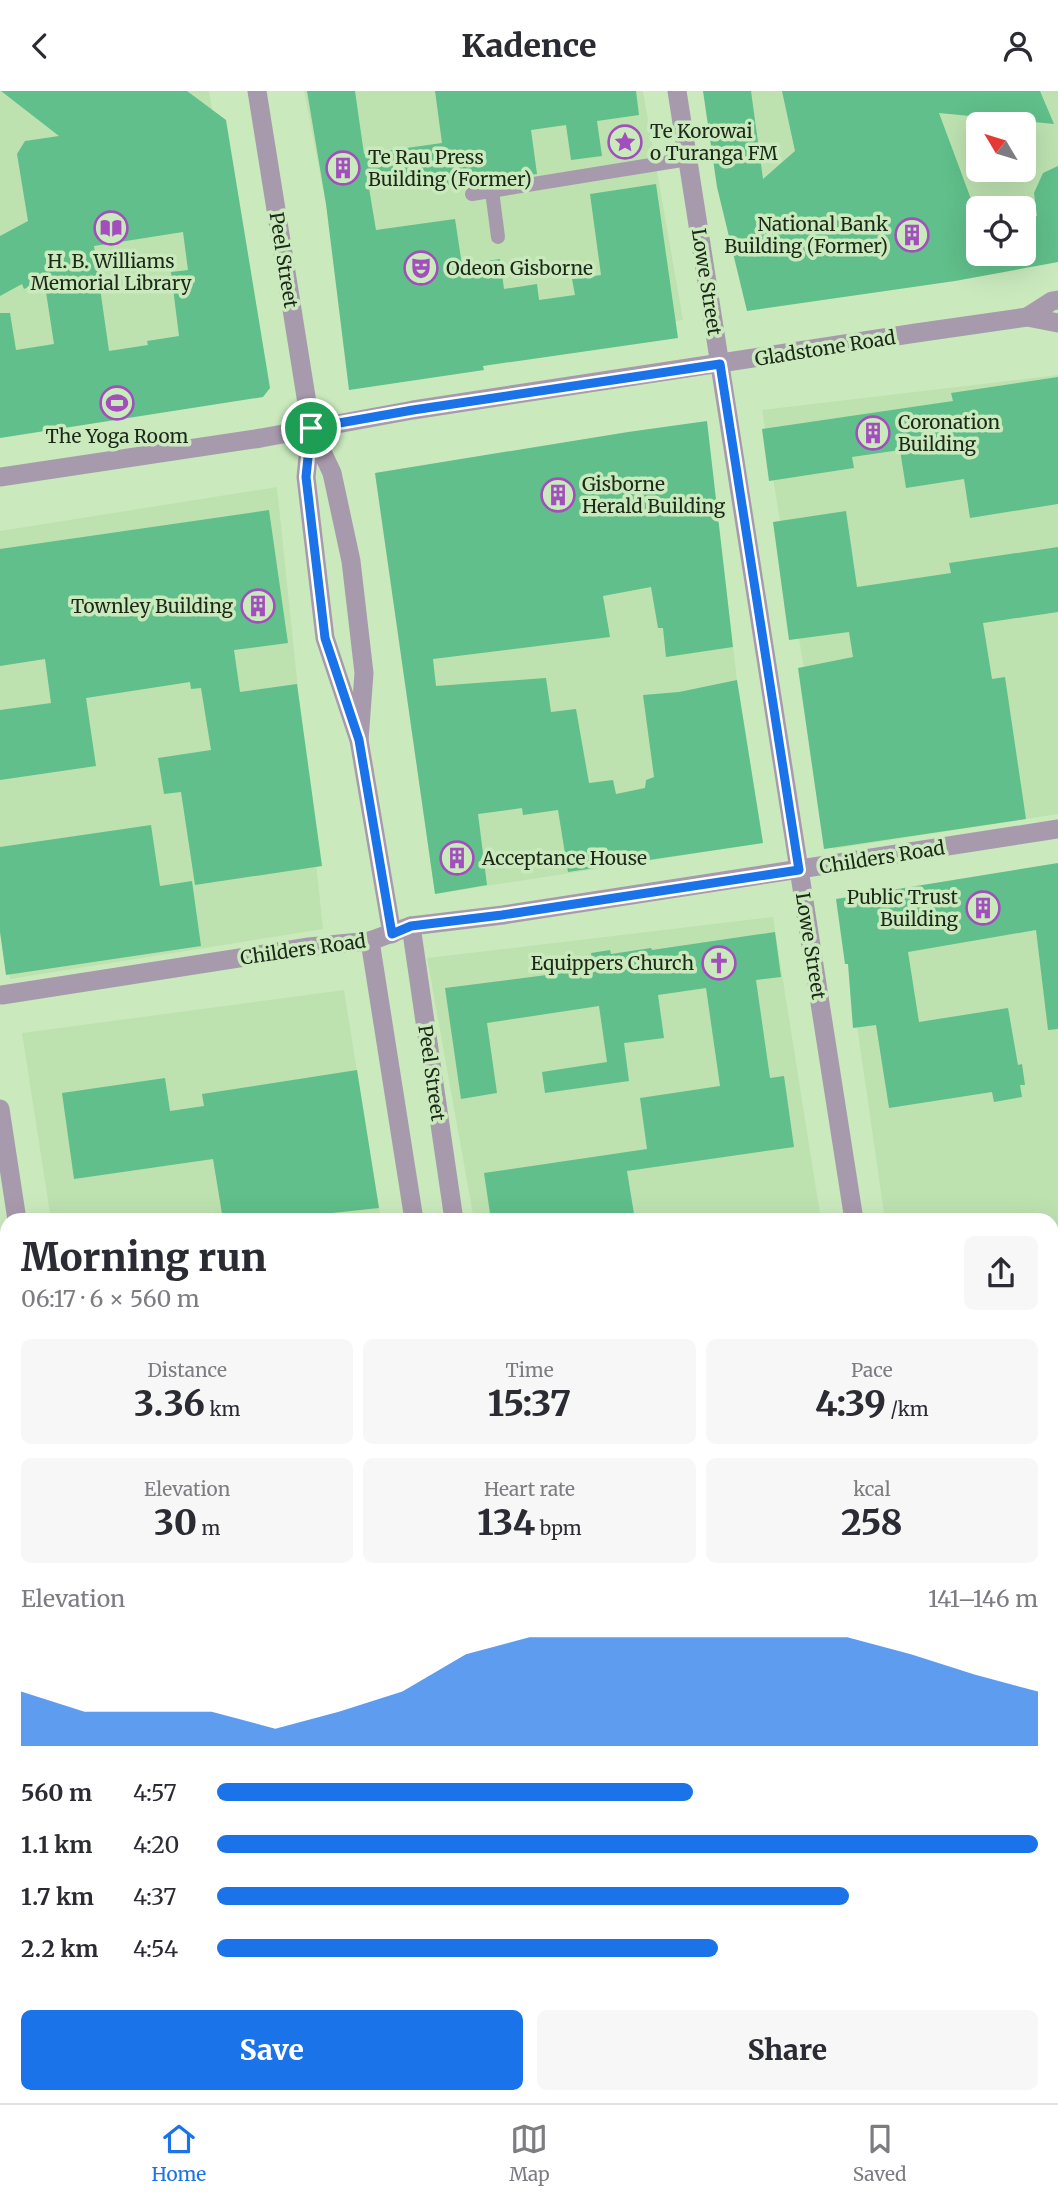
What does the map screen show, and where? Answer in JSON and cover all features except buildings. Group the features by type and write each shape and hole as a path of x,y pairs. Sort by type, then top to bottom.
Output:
{"street":[{"name":"Peel Street","path":"257,91 311,428 306,477 325,638 359,740 392,934"},
{"name":"Lowe Street","path":"677,91 853,1213"},
{"name":"Gladstone Road","path":"1027,317 1058,300"},
{"name":"Gladstone Road","path":"0,477 261,438 413,410 1027,317 1058,323"},
{"name":"Peel Street","path":"311,428 332,473 351,561 365,673 359,740"},
{"name":"Childers Road","path":"1,997 309,947 370,941 411,926 502,915 1058,829"},
{"name":"Peel Street","path":"411,926 453,1213"},
{"path":"370,941 413,1213"},
{"path":"0,1109 16,1213"}],"lane":[{"path":"472,194 688,159"},
{"path":"492,191 498,237"}],"shaded area":[{"path":"0,91 209,91 258,385 0,426"},
{"path":"304,91 643,91 683,320 358,369"},
{"path":"714,91 1058,91 1058,262 1036,265 1036,196 966,196 966,266 1032,266 749,309"},
{"path":"1058,375 1058,814 833,849 762,410"},
{"path":"702,422 707,426 737,680 763,843 435,894 375,473"},
{"path":"277,487 323,929 10,979 0,909 0,531"},
{"path":"1058,866 1058,1213 884,1213 840,908"},
{"path":"773,917 820,1213 473,1213 427,958"},
{"path":"344,990 380,1213 50,1213 22,1033"}],"place":[{"name":"Te Korowai o Turanga FM","path":"625,142"},
{"name":"Te Rau Press Building (Former)","path":"343,168"},
{"name":"H. B. Williams Memorial Library","path":"111,228"},
{"name":"National Bank Building (Former)","path":"912,235"},
{"name":"Odeon Gisborne","path":"421,268"},
{"name":"The Yoga Room","path":"117,403"},
{"name":"Coronation Building","path":"873,433"},
{"name":"Gisborne Herald Building","path":"558,495"},
{"name":"Townley Building","path":"258,606"},
{"name":"Acceptance House","path":"457,858"},
{"name":"Public Trust Building","path":"983,908"},
{"name":"Equippers Church","path":"719,963"}],"route":[{"path":"720,364 799,870 502,915 439,921 411,926 392,934 359,740 325,638 306,477 311,428 720,364"}]}
